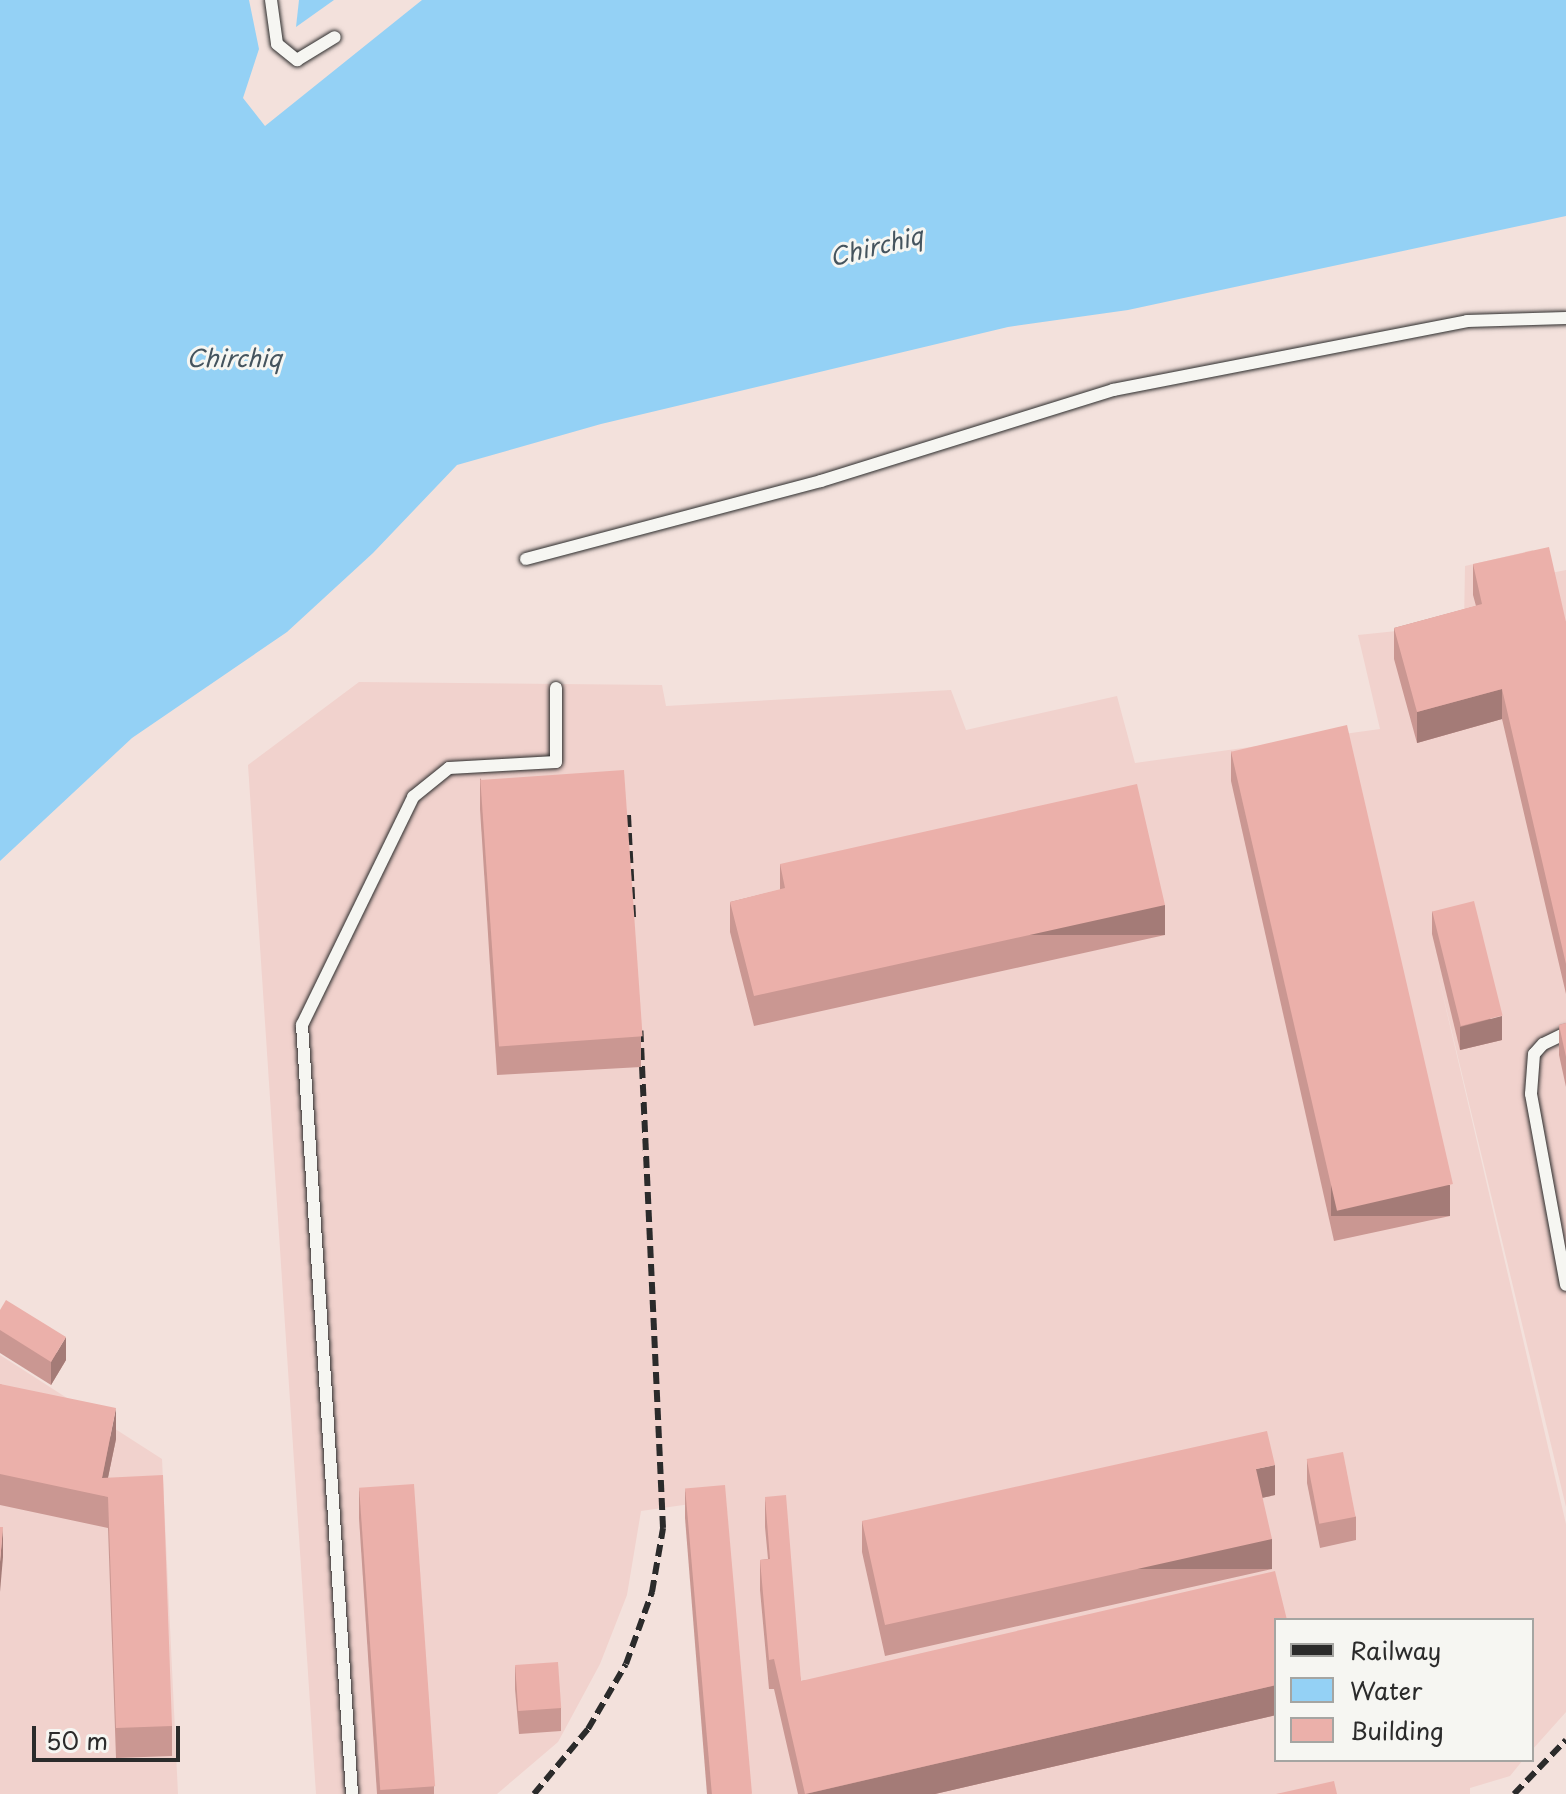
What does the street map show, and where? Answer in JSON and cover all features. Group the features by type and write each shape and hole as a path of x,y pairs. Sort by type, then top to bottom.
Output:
{"lane":[{"path":"271,0 277,44 297,60 335,37"},
{"path":"526,559 821,481 1113,390 1467,321 1566,318"},
{"path":"352,1794 302,1025 413,797 449,768 556,762 556,688"},
{"path":"1566,1033 1543,1044 1534,1054 1531,1094 1566,1285"}],"shaded area":[{"path":"1533,550 1541,575 1566,570 1566,1507 1437,970 1566,1524 1566,1712 1534,1748 1534,1618 1274,1618 1274,1762 1521,1762 1510,1776 1470,1788 1470,1794 749,1794 726,1499 641,1511 627,1595 600,1664 558,1742 497,1794 316,1794 248,765 359,682 662,685 666,706 951,690 966,730 1117,696 1135,763 1380,729 1358,635 1464,624 1465,566"},
{"path":"0,1355 162,1459 178,1794 0,1794"}],"water":[{"name":"Chirchiq","path":"0,0 249,0 259,49 243,98 265,126 422,0 1566,0 1566,216 1128,310 1008,327 601,424 457,465 373,553 287,632 132,738 0,861"},
{"path":"299,0 334,0 296,27"}],"building":[{"path":"1549,547 1566,622 1566,964 1502,689 1417,712 1394,628 1482,604 1473,564"},
{"path":"1347,725 1453,1184 1337,1211 1231,752"},
{"path":"624,770 643,1036 499,1046 480,780"},
{"path":"1137,784 1165,905 754,996 730,902 785,888 780,864"},
{"path":"1474,901 1503,1015 1461,1026 1432,911"},
{"path":"1566,1023 1566,1057 1559,1025"},
{"path":"6,1300 66,1337 51,1362 0,1330 0,1310"},
{"path":"0,1384 116,1408 102,1478 163,1475 172,1726 116,1728 108,1497 0,1474"},
{"path":"1267,1431 1275,1465 1256,1469 1272,1539 885,1625 862,1521"},
{"path":"1343,1452 1356,1517 1319,1524 1307,1459"},
{"path":"414,1484 435,1786 380,1790 359,1488"},
{"path":"725,1485 752,1794 712,1794 685,1488"},
{"path":"786,1495 801,1681 1275,1571 1287,1618 1274,1618 1274,1685 805,1794 774,1659 769,1660 760,1560 770,1559 765,1497"},
{"path":"0,1527 3,1527 0,1562"},
{"path":"558,1662 561,1708 518,1711 515,1665"},
{"path":"1334,1781 1337,1794 1276,1794"}],"railway":[{"path":"628,815 633,919"},
{"path":"534,1794 588,1729 626,1664 652,1592 663,1528 640,1031"},
{"path":"1514,1794 1566,1740"}]}
